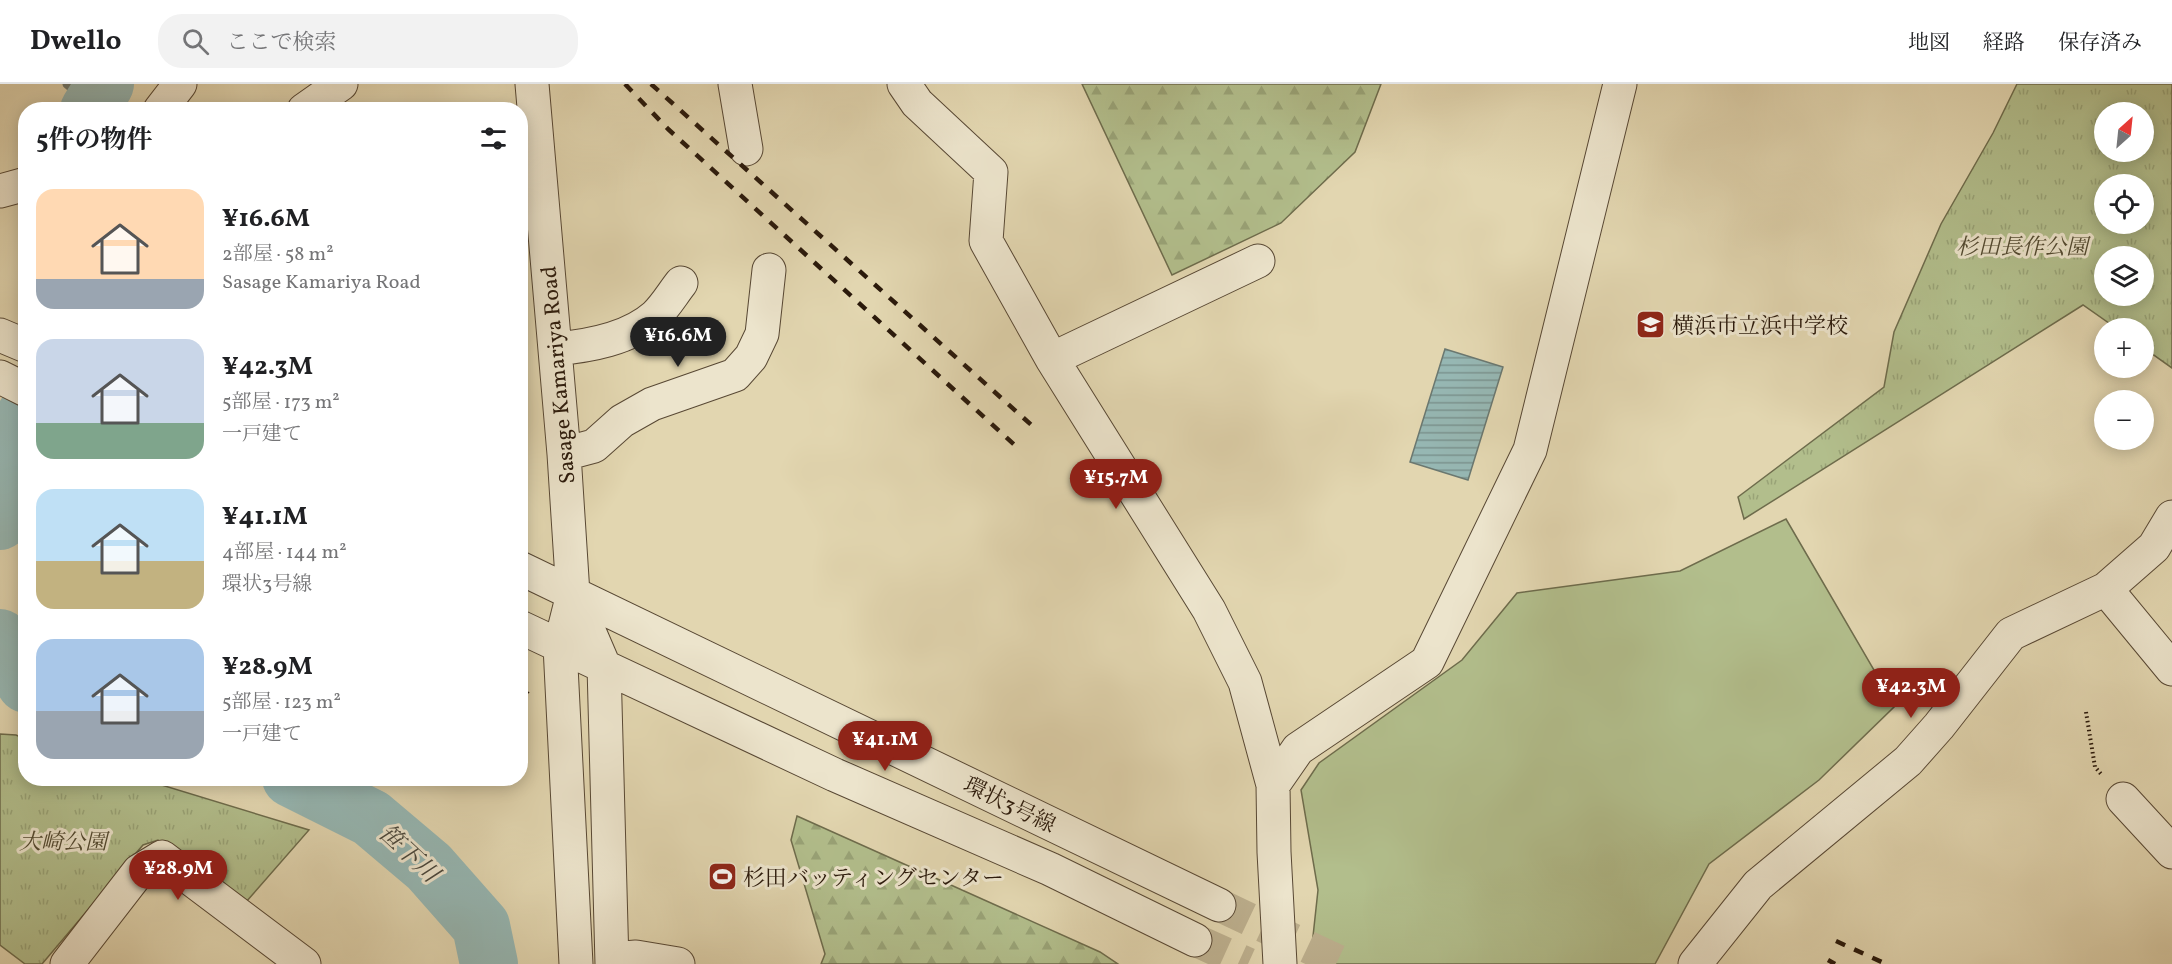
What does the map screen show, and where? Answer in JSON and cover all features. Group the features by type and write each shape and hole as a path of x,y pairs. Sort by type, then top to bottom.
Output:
{"street":[{"path":"166,102 180,84"},
{"path":"315,102 341,84"},
{"name":"Sasage Kamariya Road","path":"532,84 564,454 573,594 560,646 576,964"},
{"path":"735,84 746,149"},
{"path":"904,84 917,103 991,172 986,241 1052,359 1209,610 1245,682 1273,785 1280,964"},
{"path":"1273,785 1298,749 1427,662 1530,450 1620,84"},
{"path":"0,190 18,186"},
{"path":"1052,359 1258,261"},
{"path":"564,454 594,446 622,421 652,404 735,375 751,357 762,334 769,270"},
{"path":"555,349 585,347 629,332 655,315 681,283"},
{"path":"0,377 18,386"},
{"path":"1695,964 1758,885 1908,760 1939,726 2011,634 2106,589 2154,547 2172,517"},
{"name":"環状3号線","path":"528,572 1219,905"},
{"path":"2106,589 2172,669"},
{"name":"Sasage Kamariya Road","path":"573,594 604,666 612,962"},
{"name":"環状3号線","path":"528,631 835,775 1050,869 1195,940"},
{"path":"2123,799 2172,852"},
{"path":"67,964 139,871 162,857 290,960"},
{"path":"612,962 636,957 678,964"}],"path":[{"path":"2086,712 2095,767 2123,799"}],"green space":[{"path":"1082,84 1381,84 1355,152 1281,223 1172,275"},
{"name":"杉田長作公園","path":"2017,84 2172,84 2172,368 2154,355 2154,318 2102,318 2083,305 1744,519 1738,497 1884,387 1894,332 1941,224 1993,133"},
{"path":"1786,519 1895,706 1819,780 1709,864 1655,964 1310,964 1318,890 1301,790 1319,763 1462,660 1517,593 1680,571"},
{"name":"大崎公園","path":"0,734 18,736 18,786 165,786 309,830 246,902 158,840 143,845 42,964 25,964 0,945"},
{"path":"797,816 1100,952 1118,964 821,964 825,954 791,840"}],"water":[{"path":"1445,349 1503,367 1468,480 1410,462"}],"waterway":[{"path":"67,84 73,89 96,97"},
{"name":"笹下川","path":"94,102 105,84"},
{"name":"笹下川","path":"0,521 7,448 18,428"},
{"name":"笹下川","path":"0,638 18,673"},
{"name":"笹下川","path":"307,786 371,818 429,867 481,926 489,964"}],"tunnel":[{"path":"1219,905 1344,964"},
{"path":"1195,940 1248,964"}],"railway":[{"path":"625,84 668,129 1019,449"},
{"path":"651,84 1037,430"},
{"path":"1836,941 1886,964"},
{"path":"1828,960 1835,964"}],"place":[{"name":"横浜市立浜中学校","path":"1651,325"},
{"name":"杉田バッティングセンター","path":"722,877"}]}
